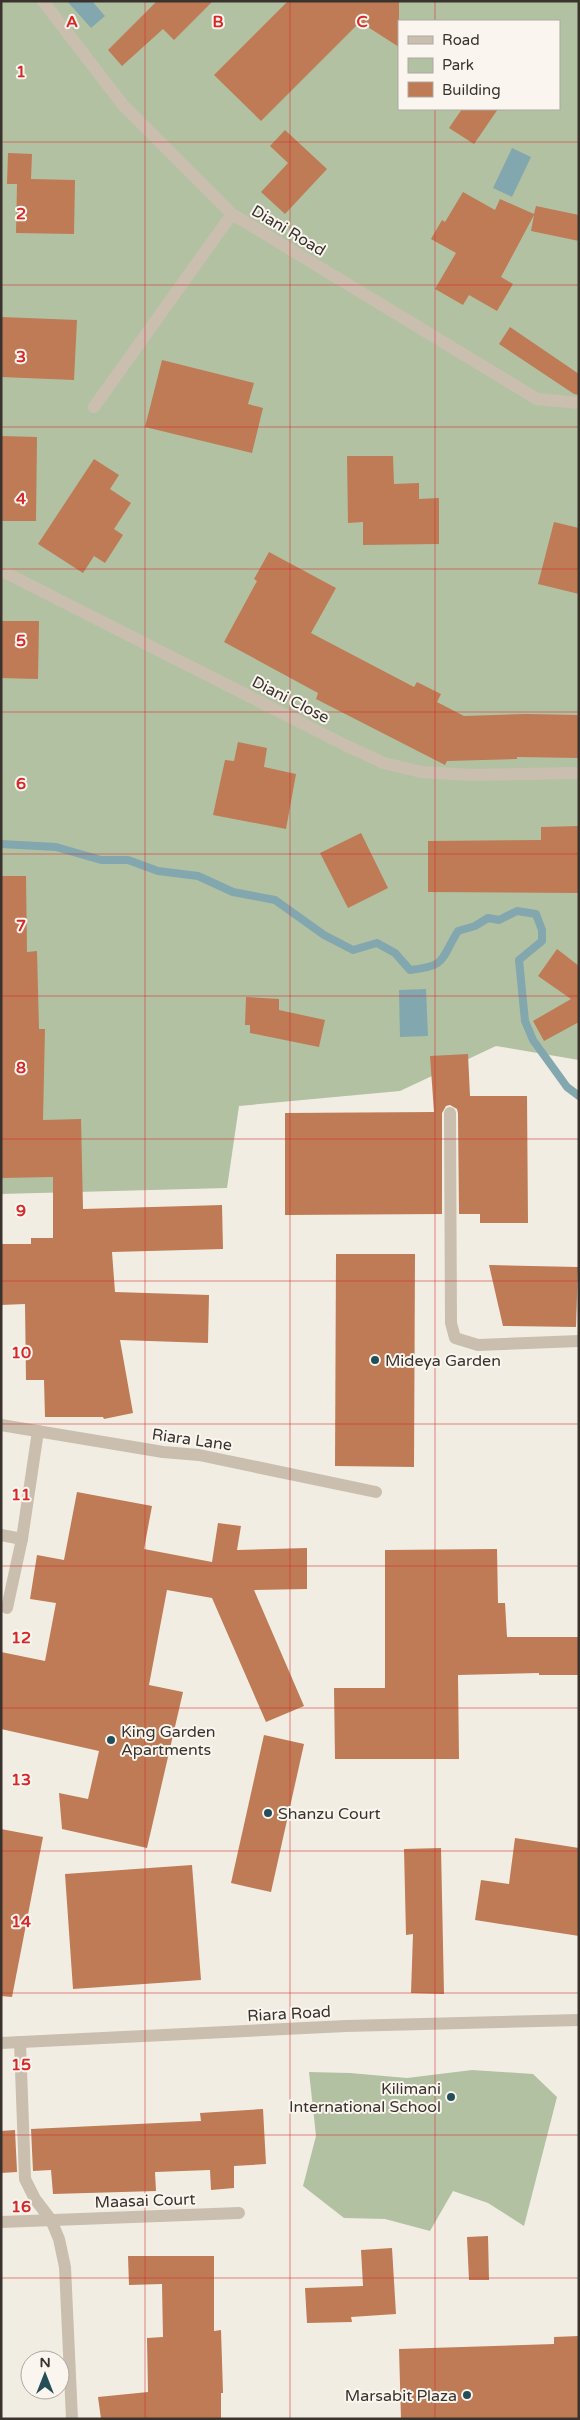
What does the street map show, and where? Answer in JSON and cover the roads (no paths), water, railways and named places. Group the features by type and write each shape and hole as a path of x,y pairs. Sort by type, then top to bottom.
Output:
{"street":[{"name":"Diani Road","path":"43,1 123,105 232,214 537,399 579,403"},
{"path":"94,407 232,214"},
{"name":"Diani Close","path":"8,574 384,763 421,772 472,775 579,773"},
{"path":"450,1114 451,1323 455,1338 478,1345 579,1341"},
{"name":"Riara Lane","path":"1,1425 163,1452 199,1455 376,1492"},
{"path":"7,1608 22,1540 38,1431"},
{"path":"1,1536 22,1540"},
{"name":"Riara Road","path":"1,2043 346,2026 579,2020"},
{"path":"20,2042 25,2179 35,2199 51,2220 59,2239 65,2267 72,2419"},
{"name":"Maasai Court","path":"1,2222 239,2213"}],"water":[{"path":"67,1 92,1 105,16 91,28"},
{"path":"512,148 531,157 512,197 493,188"},
{"path":"426,989 428,1036 400,1037 399,990"}],"waterway":[{"path":"1,844 56,847 101,860 128,860 158,871 198,876 233,892 275,900 324,935 353,950 377,943 395,953 410,970 437,964 445,955 458,931 475,926 488,918 499,920 517,911 536,914 542,930 542,941 519,960 525,1021 533,1040 567,1087 579,1096"}],"place":[{"name":"Mideya Garden","path":"375,1360"},
{"name":"King Garden Apartments","path":"111,1740"},
{"name":"Shanzu Court","path":"268,1813"},
{"name":"Kilimani International School","path":"451,2097"},
{"name":"Marsabit Plaza","path":"467,2395"}]}
